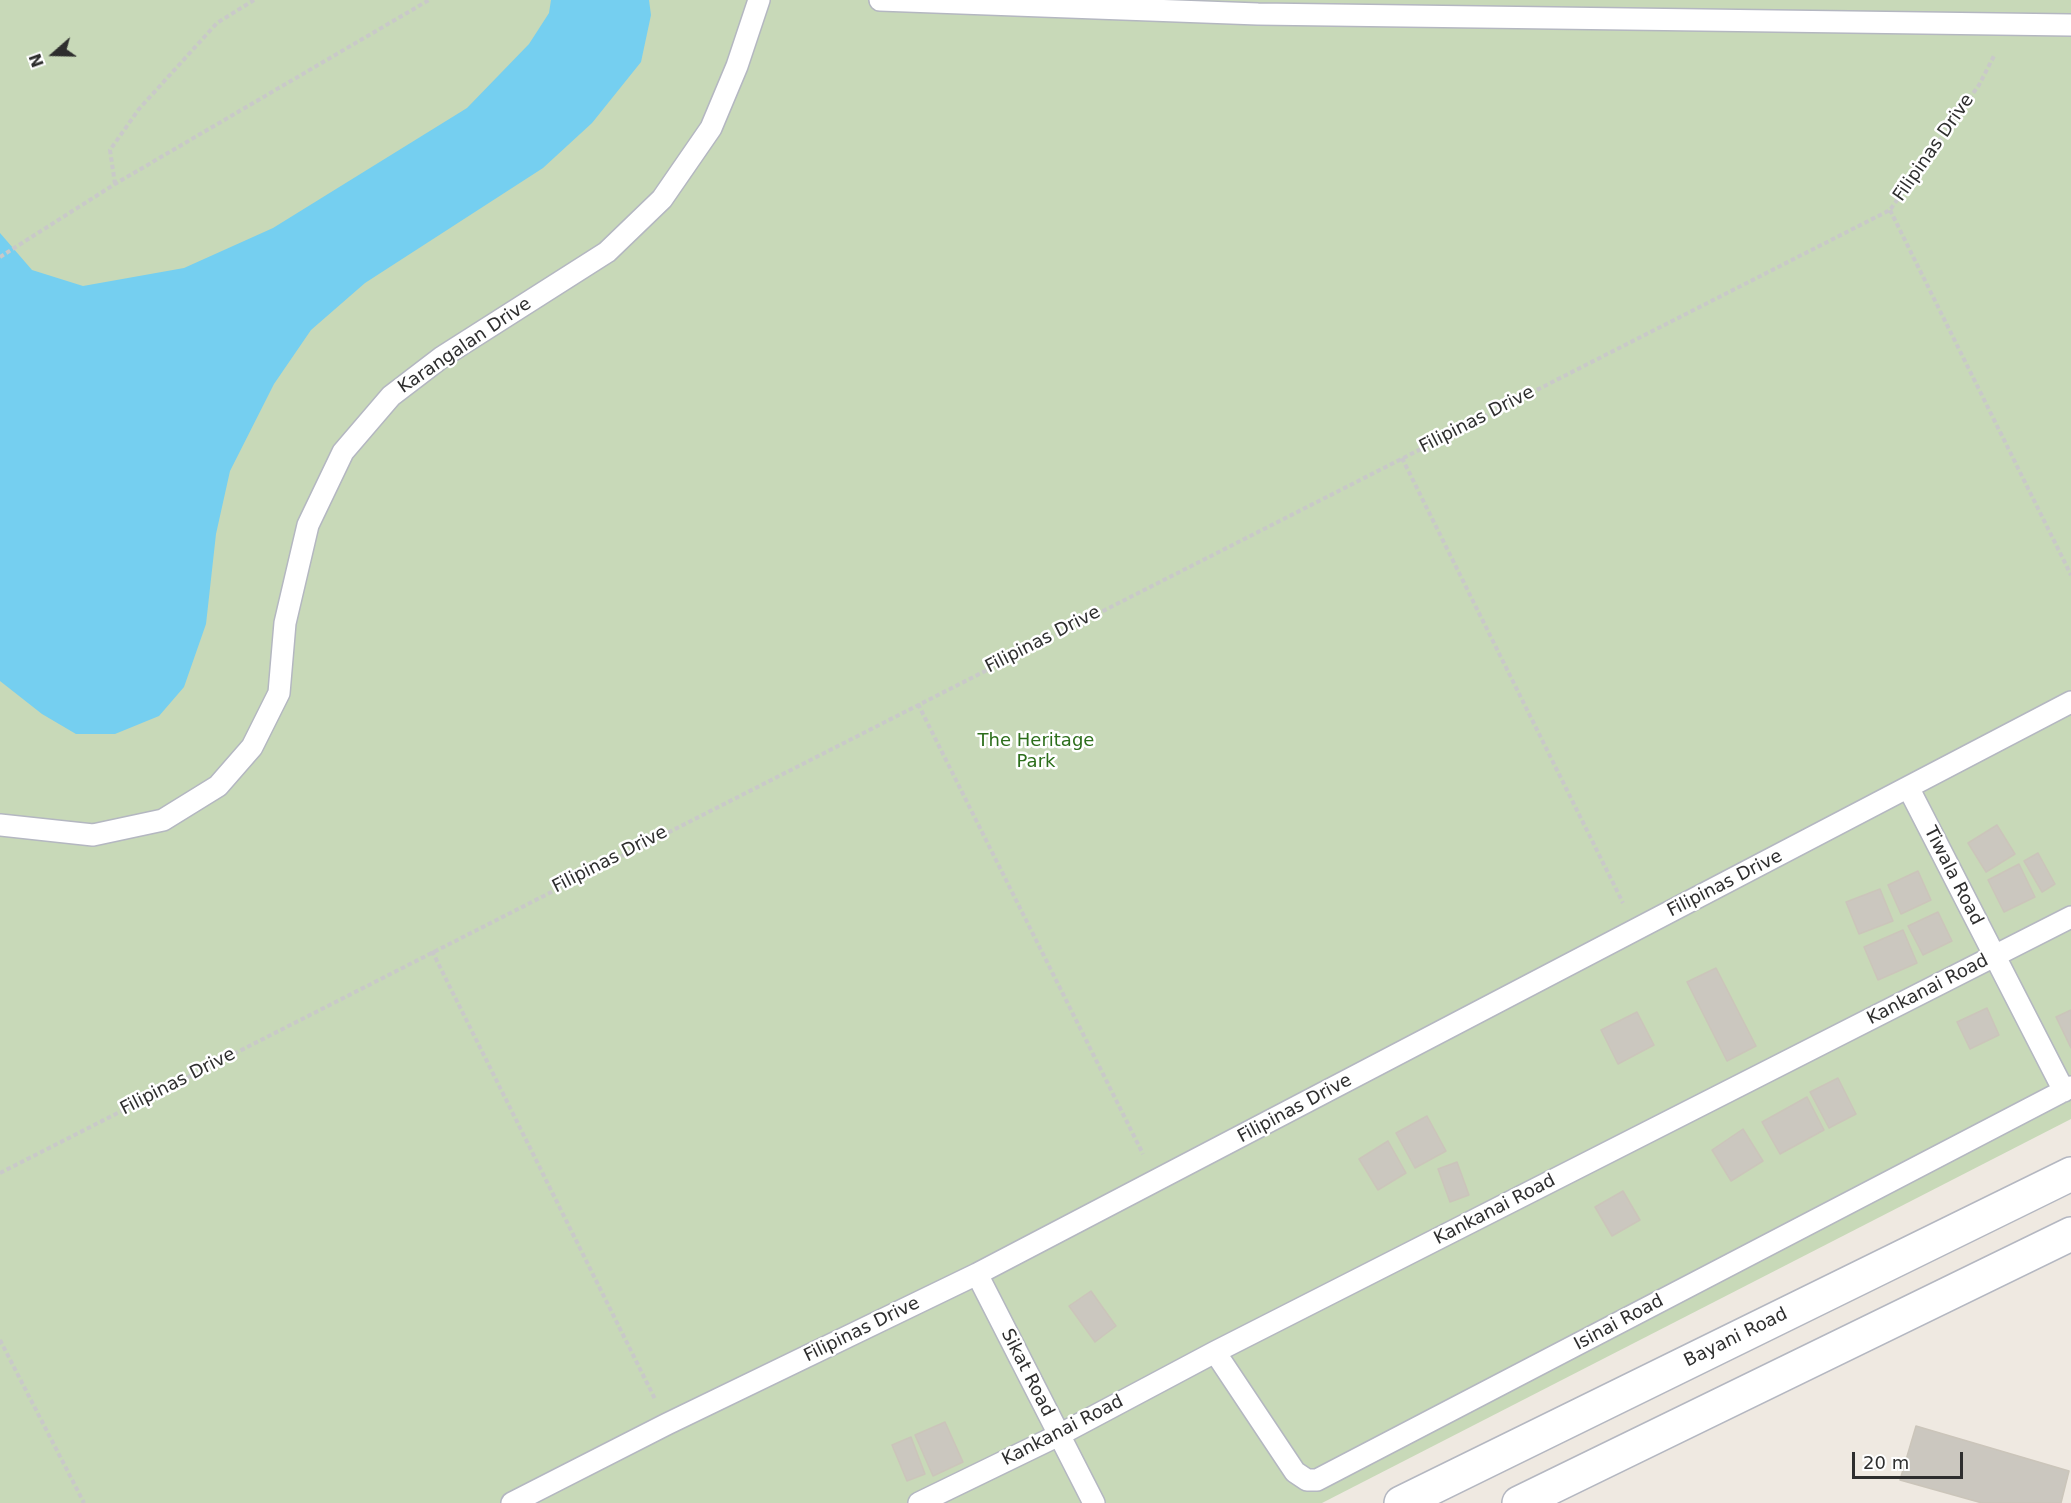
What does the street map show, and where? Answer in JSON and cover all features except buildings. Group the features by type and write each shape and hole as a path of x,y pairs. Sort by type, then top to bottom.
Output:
{"main road":[{"name":"Bayani Road","path":"1401,1503 2071,1174"},
{"path":"1519,1503 2071,1234"}],"lane":[{"name":"Karangalan Drive","path":"0,825 93,835 163,820 218,786 252,747 279,693 285,623 308,525 343,452 391,396 442,357 607,252 662,199 711,128 737,66 759,0"},
{"path":"880,0 1258,14 2071,25"},
{"name":"Filipinas Drive","path":"512,1503 667,1424 977,1274 1909,789 2071,702"},
{"name":"Tiwala Road","path":"1909,789 1994,957 2067,1089"},
{"name":"Kankanai Road","path":"919,1503 1059,1435 1215,1352 2071,917"},
{"name":"Isinai Road","path":"1215,1352 1295,1472 1307,1480 1317,1480 2067,1089"},
{"name":"Sikat Road","path":"977,1274 1094,1503"}],"path":[{"path":"115,184 110,150 139,109 217,23 254,0"},
{"path":"0,257 115,184 429,0"},
{"name":"Filipinas Drive","path":"0,1173 1890,210 1979,85 2010,24"},
{"path":"1890,210 2071,575"},
{"path":"1402,458 1636,930"},
{"path":"918,704 1156,1182"},
{"path":"432,951 667,1424"},
{"path":"0,1340 84,1503"}],"green space":[{"name":"The Heritage Park","path":"0,0 2071,0 2071,1119 1322,1503 0,1503"}],"water":[{"path":"551,0 649,0 651,15 641,62 592,123 543,168 365,283 311,330 274,384 230,471 216,534 206,624 184,687 159,716 115,734 76,734 42,714 0,681 0,233 32,270 83,286 184,268 273,228 467,108 529,44 549,13"}]}
